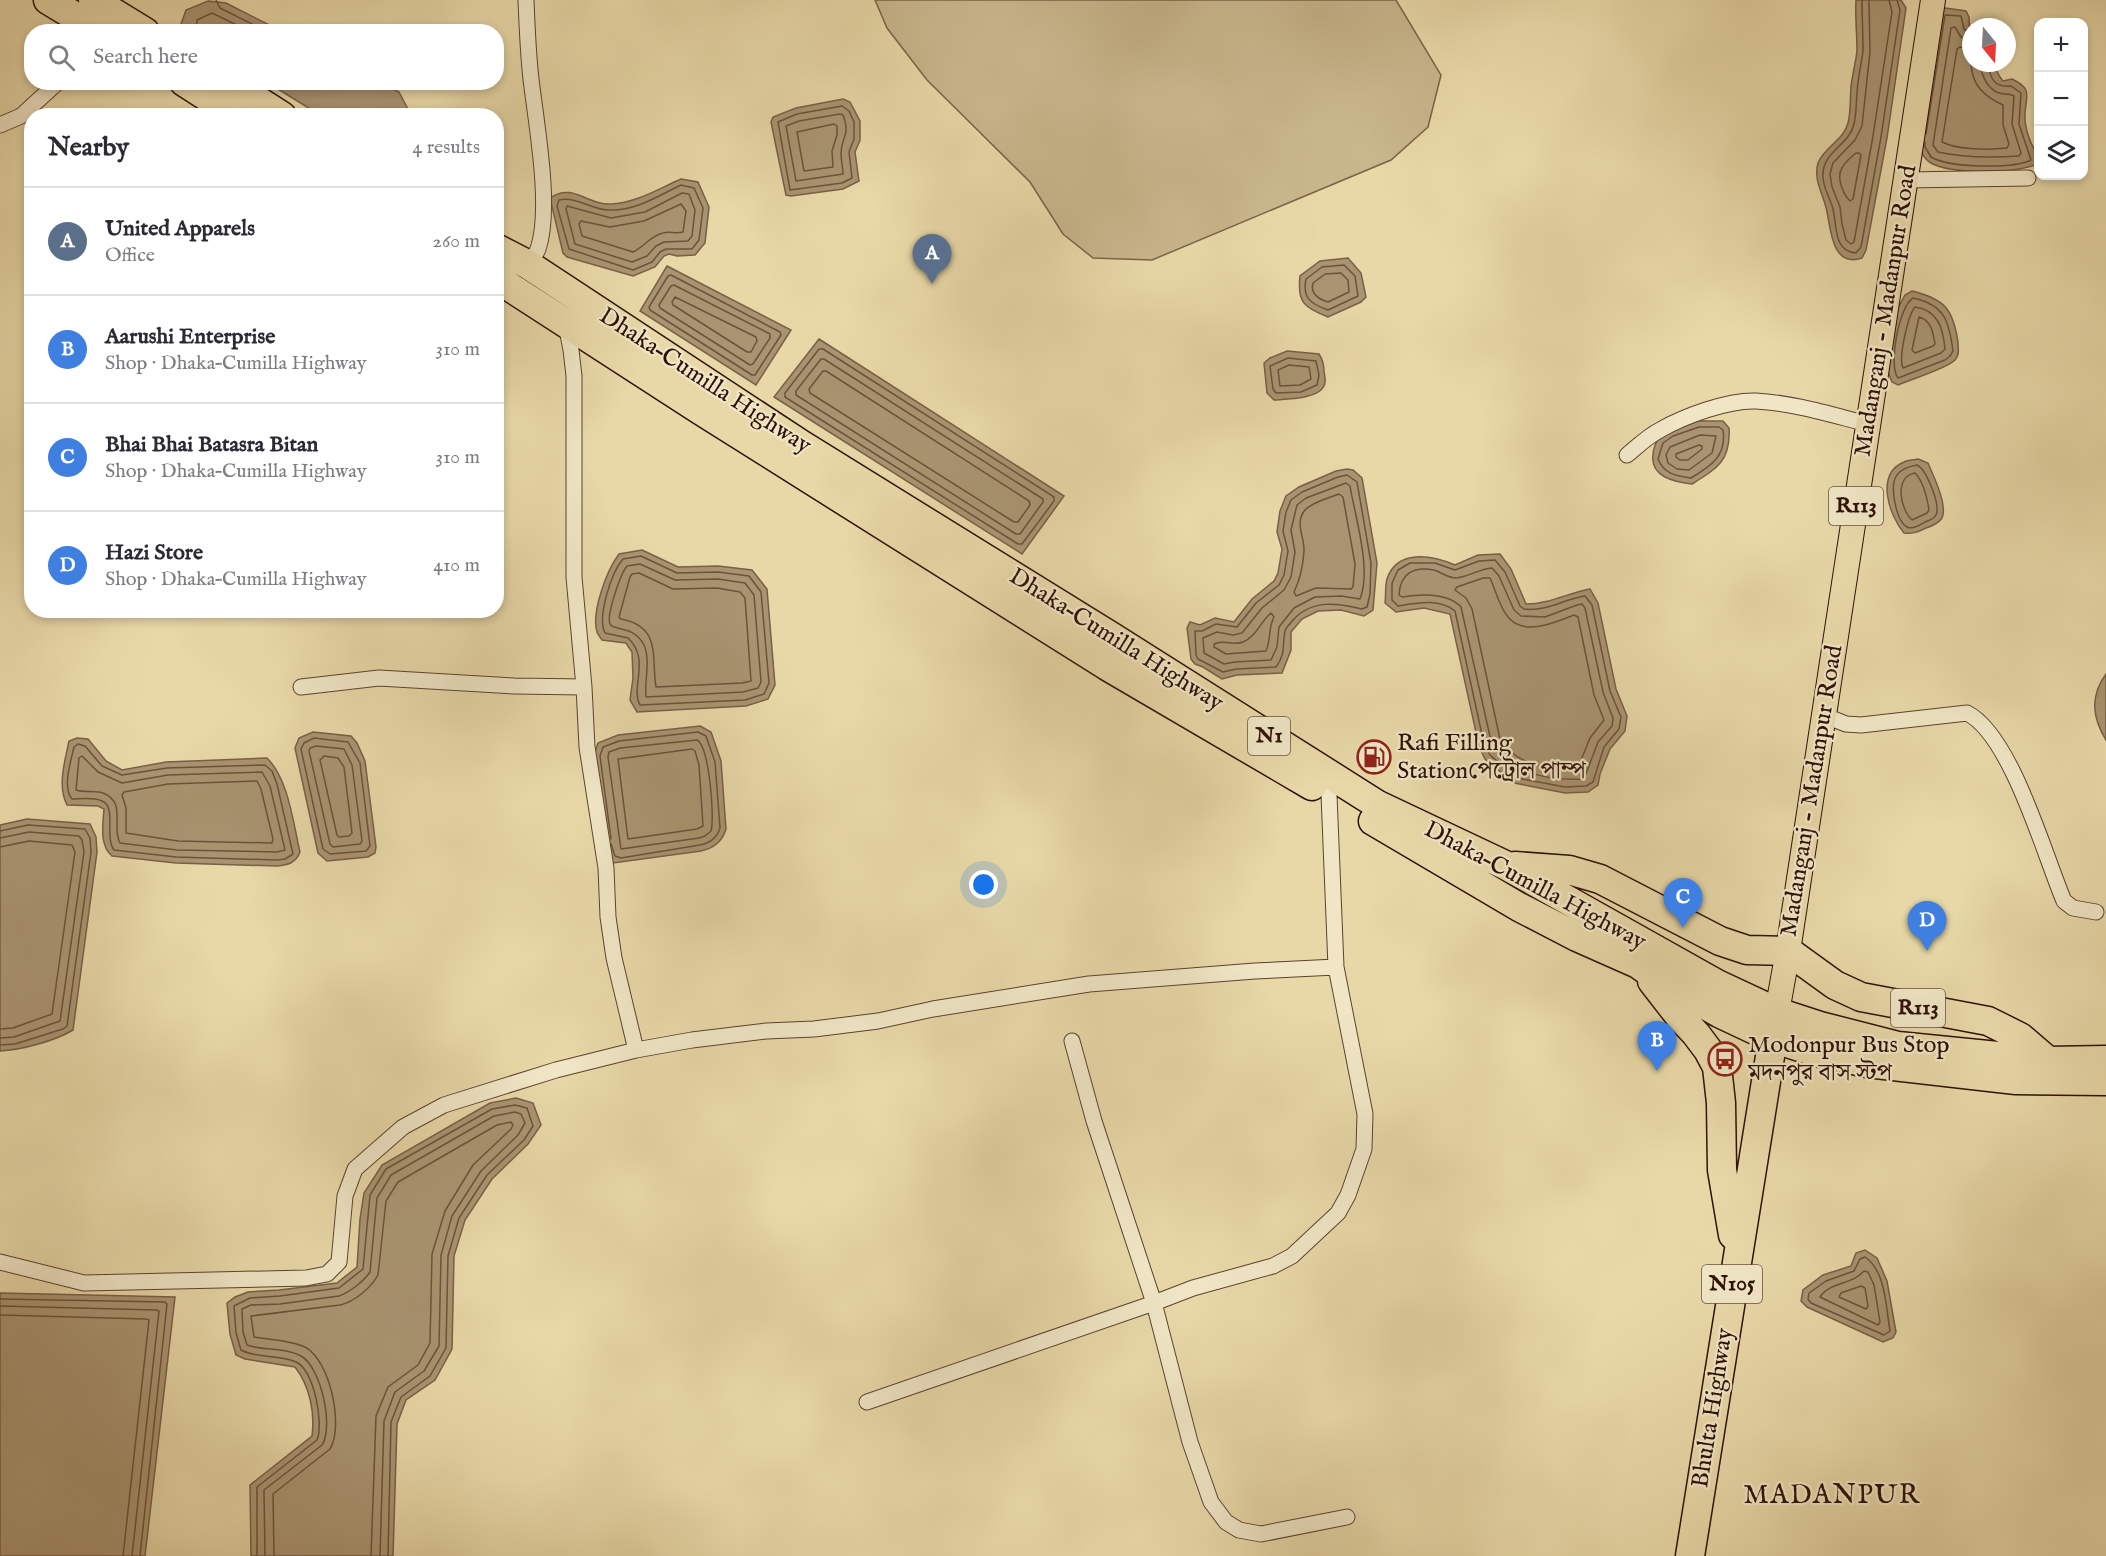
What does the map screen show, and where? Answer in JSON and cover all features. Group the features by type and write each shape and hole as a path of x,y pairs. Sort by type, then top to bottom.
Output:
{"highway":[{"path":"48,0 88,24"},
{"path":"93,0 132,24"},
{"path":"196,90 225,108"},
{"path":"241,90 270,108"},
{"name":"Dhaka–Cumilla Highway","path":"504,252 527,264 802,445 1211,695 1378,805 1505,865 1718,984 1812,1051 1867,1063 2016,1080 2106,1081"},
{"name":"Dhaka–Cumilla Highway","path":"504,283 1107,666 1519,907 1577,937 1638,964 1719,1013 1775,1025 1820,1026 1899,1046 2048,1061 2106,1060"},
{"path":"1505,865 1569,870 1600,879 1720,941 1747,950 1788,951"},
{"name":"R113","path":"1788,951 1835,985 1861,997 1988,1021 2020,1037 2048,1061"},
{"path":"1638,964 1696,1034 1717,1067 1721,1103 1722,1170 1737,1255"},
{"name":"Bhulta Highway","path":"1690,1556 1775,1025"}],"main road":[{"name":"Madanganj - Madanpur Road","path":"1775,1025 1933,0"}],"street":[{"path":"526,0 542,194 541,238 537,252 527,264"},
{"path":"30,108 49,90"},
{"path":"0,125 24,113"},
{"path":"1906,180 2028,177"},
{"path":"565,322 574,376 574,577 587,747 606,868 608,916 614,958 636,1050"},
{"path":"1628,455 1661,429 1696,414 1741,402 1782,403 1868,424"},
{"path":"301,687 379,678 514,686 584,687"},
{"path":"1823,715 1846,724 1860,725 1967,713 1977,718 2013,770 2064,901 2073,908 2096,912"},
{"path":"867,1402 1193,1288 1273,1266 1292,1256 1338,1213 1348,1195 1364,1149 1365,1114 1336,967 1329,795"},
{"path":"0,1262 84,1283 294,1279 327,1274 339,1262 345,1196 355,1169 403,1127 444,1105 556,1070 636,1050 692,1040 766,1031 814,1029 878,1022 933,1010 1089,984 1336,967"},
{"path":"1072,1041 1094,1121 1154,1303 1190,1442 1211,1502 1226,1522 1239,1530 1261,1534 1347,1517"}],"shaded area":[{"path":"875,0 1396,0 1441,75 1428,127 1391,160 1152,260 1093,258 1063,234 1030,182 927,80 887,28"}],"water":[{"path":"1856,0 1901,0 1906,8 1887,138 1866,250 1862,258 1852,260 1844,258 1835,246 1817,170 1821,157 1846,129 1848,123 1857,50"},
{"path":"208,1 226,3 267,24 181,24 186,10"},
{"path":"1945,8 1966,11 1969,17 1962,18 1962,72 1997,72 2003,81 2012,79 2026,89 2025,123 2034,148 2034,165 2000,171 1968,171 1941,167 1929,162 1921,153 1919,149 1940,10"},
{"path":"279,90 395,90 399,92 407,108 309,108"},
{"path":"843,99 850,102 860,121 860,140 855,152 859,181 843,189 786,195 771,122 773,117 796,108"},
{"path":"681,179 698,182 709,207 705,243 695,255 669,254 664,256 655,267 633,276 567,257 563,253 550,198 566,192 603,204 621,203 631,201"},
{"path":"1348,258 1361,273 1366,297 1361,302 1328,317 1308,307 1301,298 1300,276 1320,261"},
{"path":"667,266 791,330 756,385 640,311"},
{"path":"1912,291 1939,302 1950,313 1956,330 1958,354 1955,360 1945,367 1898,385 1892,382 1888,372 1897,310 1905,295"},
{"path":"819,339 1064,496 1022,554 774,397"},
{"path":"1287,351 1319,354 1323,362 1325,379 1321,390 1302,398 1274,400 1267,393 1264,363"},
{"path":"1698,421 1723,421 1729,428 1728,448 1725,456 1716,468 1692,484 1665,477 1655,469 1653,462 1657,441 1668,432"},
{"path":"1918,459 1928,463 1939,490 1943,506 1942,518 1935,524 1915,532 1904,533 1890,506 1887,485 1895,468 1906,461"},
{"path":"1353,470 1362,478 1377,563 1373,610 1364,616 1341,610 1318,611 1302,619 1291,632 1291,650 1282,673 1237,675 1222,679 1195,664 1191,659 1187,628 1190,622 1200,625 1215,618 1234,622 1252,599 1274,581 1278,573 1282,549 1277,532 1280,511 1286,496 1299,487 1336,471"},
{"path":"642,550 678,567 718,566 752,570 767,589 775,685 768,699 746,706 637,712 630,700 633,678 632,652 626,643 602,640 597,633 596,614 605,580 619,554"},
{"path":"1500,554 1511,569 1526,604 1543,602 1590,589 1598,603 1616,689 1627,716 1625,731 1610,749 1598,785 1588,792 1565,793 1514,783 1485,759 1479,746 1450,614 1424,608 1396,612 1385,603 1387,579 1392,569 1407,559 1426,557 1455,565 1478,555"},
{"path":"2106,674 2106,740 2098,723 2095,698"},
{"path":"700,726 711,732 721,761 726,829 722,838 714,846 701,851 613,863 610,859 594,755 598,743 618,735"},
{"path":"313,732 351,736 357,743 365,761 376,847 375,853 368,857 327,861 318,853 295,748 299,738"},
{"path":"77,738 88,739 106,761 122,770 166,762 267,758 285,790 300,852 298,856 291,863 277,866 176,863 112,856 103,840 104,809 98,806 67,805 64,798 62,782 69,741"},
{"path":"27,819 90,824 96,837 97,852 73,1030 38,1044 0,1051 0,825"},
{"path":"516,1098 533,1103 541,1125 528,1144 492,1179 465,1220 454,1256 452,1349 435,1380 406,1400 397,1424 393,1556 251,1556 250,1485 312,1436 313,1418 308,1391 295,1367 245,1359 236,1355 230,1334 227,1303 248,1292 337,1283 357,1267 364,1193 382,1165 490,1103"},
{"path":"1865,1250 1877,1258 1887,1281 1896,1332 1893,1338 1883,1342 1807,1307 1801,1301 1803,1290 1823,1275 1851,1266 1856,1253"},
{"path":"0,1293 175,1297 145,1556 0,1556"}],"place":[{"name":"United Apparels","path":"932,284"},
{"name":"Rafi Filling Stationপেট্রোল পাম্প","path":"1374,757"},
{"name":"Bhai Bhai Batasra Bitan","path":"1683,928"},
{"name":"Hazi Store","path":"1927,951"},
{"name":"Modonpur Bus Stop মদনপুর বাস স্টপ","path":"1725,1059"},
{"name":"Aarushi Enterprise","path":"1657,1071"}],"district":[{"name":"MADANPUR","path":"1832,1496"}]}
